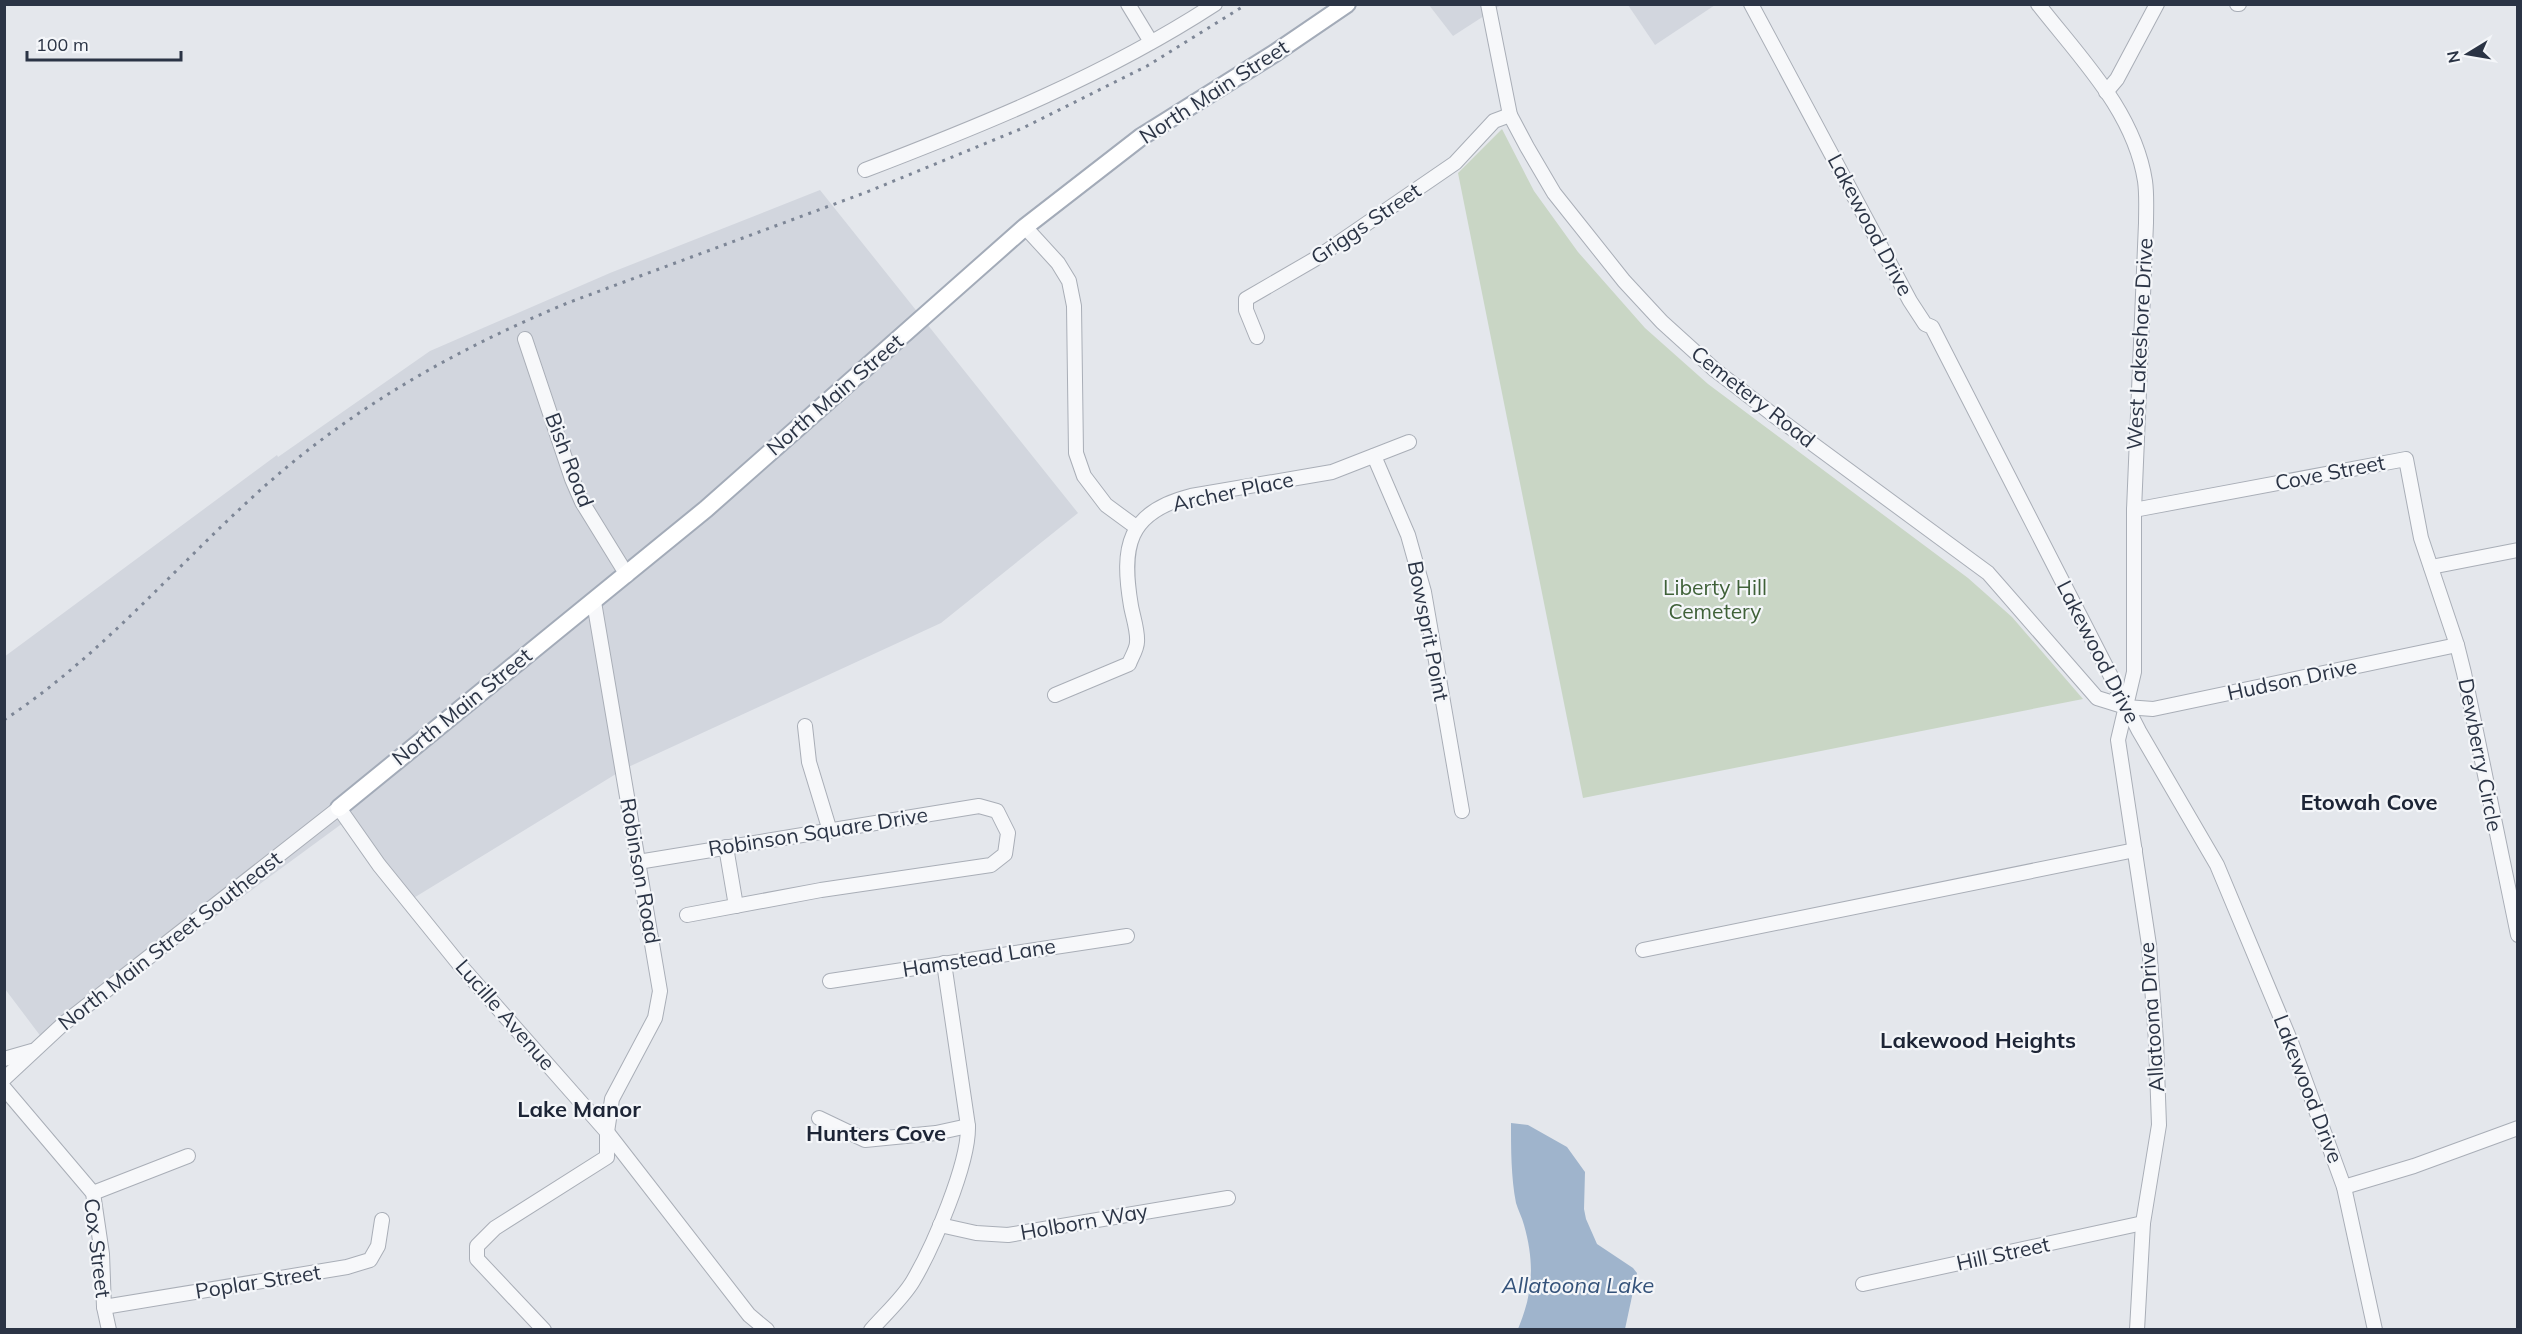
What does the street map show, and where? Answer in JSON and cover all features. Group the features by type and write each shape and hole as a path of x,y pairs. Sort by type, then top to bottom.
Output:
{"main road":[{"name":"North Main Street","path":"339,808 706,509 1025,227 1141,137 1347,4"}],"street":[{"path":"1128,4 1151,42"},
{"path":"865,170 988,122 1151,42 1215,4"},
{"name":"Cemetery Road","path":"1488,4 1510,115 1554,193 1623,281 1662,322 1715,370 1988,573 2097,698 2126,706"},
{"name":"Lakewood Drive","path":"1751,4 1910,301 1925,324 1932,327 2126,706 2217,865 2291,1042 2344,1187 2375,1329"},
{"name":"West Lakeshore Drive","path":"2038,4 2088,66 2126,120 2145,182 2146,223 2134,510 2134,672 2126,706"},
{"path":"2106,92 2117,79 2157,4"},
{"name":"Griggs Street","path":"1257,337 1246,310 1246,299 1315,259 1455,163 1494,121 1510,115"},
{"path":"1025,227 1058,263 1069,281 1074,306 1076,453 1084,476 1106,505 1136,527 1130,545 1126,574 1137,643 1129,664 1055,696"},
{"name":"Bish Road","path":"525,339 572,479 582,502 627,575"},
{"name":"Archer Place","path":"1136,527 1155,510 1174,500 1332,472 1409,442"},
{"name":"Bowsprit Point","path":"1374,456 1408,535 1424,592 1462,811"},
{"name":"Cove Street","path":"2134,510 2406,459 2421,538 2457,645"},
{"path":"2431,567 2517,550"},
{"name":"Robinson Road","path":"544,1329 477,1259 477,1246 495,1228 607,1157 607,1132 612,1099 655,1018 660,991 594,602"},
{"name":"Hudson Drive","path":"2126,706 2153,709 2457,645"},
{"name":"Dewberry Circle","path":"2457,645 2517,935"},
{"name":"Allatoona Drive","path":"2126,706 2118,740 2149,945 2159,1125 2143,1223 2137,1329"},
{"path":"805,726 809,762 830,831"},
{"name":"Robinson Square Drive","path":"638,862 979,806 997,810 1008,833 1005,854 991,865 821,890 736,906"},
{"name":"North Main Street Southeast","path":"4,1079 32,1051 92,1001 339,808"},
{"name":"Lucille Avenue","path":"339,808 380,865 459,964 607,1132 749,1315 767,1329"},
{"path":"687,915 736,906 726,847"},
{"path":"1642,950 2135,850"},
{"name":"Hamstead Lane","path":"830,981 1127,936"},
{"path":"872,1329 912,1283 940,1225 968,1143 968,1126 944,963"},
{"path":"4,1059 32,1051"},
{"name":"Cox Street","path":"4,1088 93,1193 102,1254 104,1307 109,1329"},
{"path":"819,1118 865,1140 936,1133 968,1126"},
{"path":"2344,1187 2414,1167 2517,1128"},
{"path":"93,1193 188,1156"},
{"name":"Holborn Way","path":"940,1225 976,1233 1008,1235 1228,1198"},
{"name":"Poplar Street","path":"104,1307 347,1267 370,1260 378,1246 382,1220"},
{"name":"Hill Street","path":"1863,1284 2143,1223"}],"shaded area":[{"path":"1429,5 1501,5 1453,36"},
{"path":"1628,5 1715,5 1655,45"},
{"path":"820,190 1078,513 941,623 624,769 412,899 347,820 45,1042 5,989 4,657 277,455 278,457 430,351 610,273"}],"green space":[{"name":"Liberty Hill Cemetery","path":"1502,129 1534,191 1578,252 1645,328 1708,384 1968,578 2012,617 2083,699 1583,798 1458,173"}],"water":[{"name":"Allatoona Lake","path":"1511,1123 1528,1125 1567,1147 1585,1172 1584,1209 1597,1244 1637,1273 1625,1329 1518,1329 1527,1303 1531,1266 1528,1239 1514,1193"}],"railway":[{"path":"4,720 41,694 110,635 240,508 274,478 342,425 415,378 491,337 570,302 867,192 1023,128 1147,66 1247,4"}],"district":[{"name":"Etowah Cove","path":"2369,802"},
{"name":"Lakewood Heights","path":"1978,1040"},
{"name":"Lake Manor","path":"579,1109"},
{"name":"Hunters Cove","path":"876,1133"}]}
